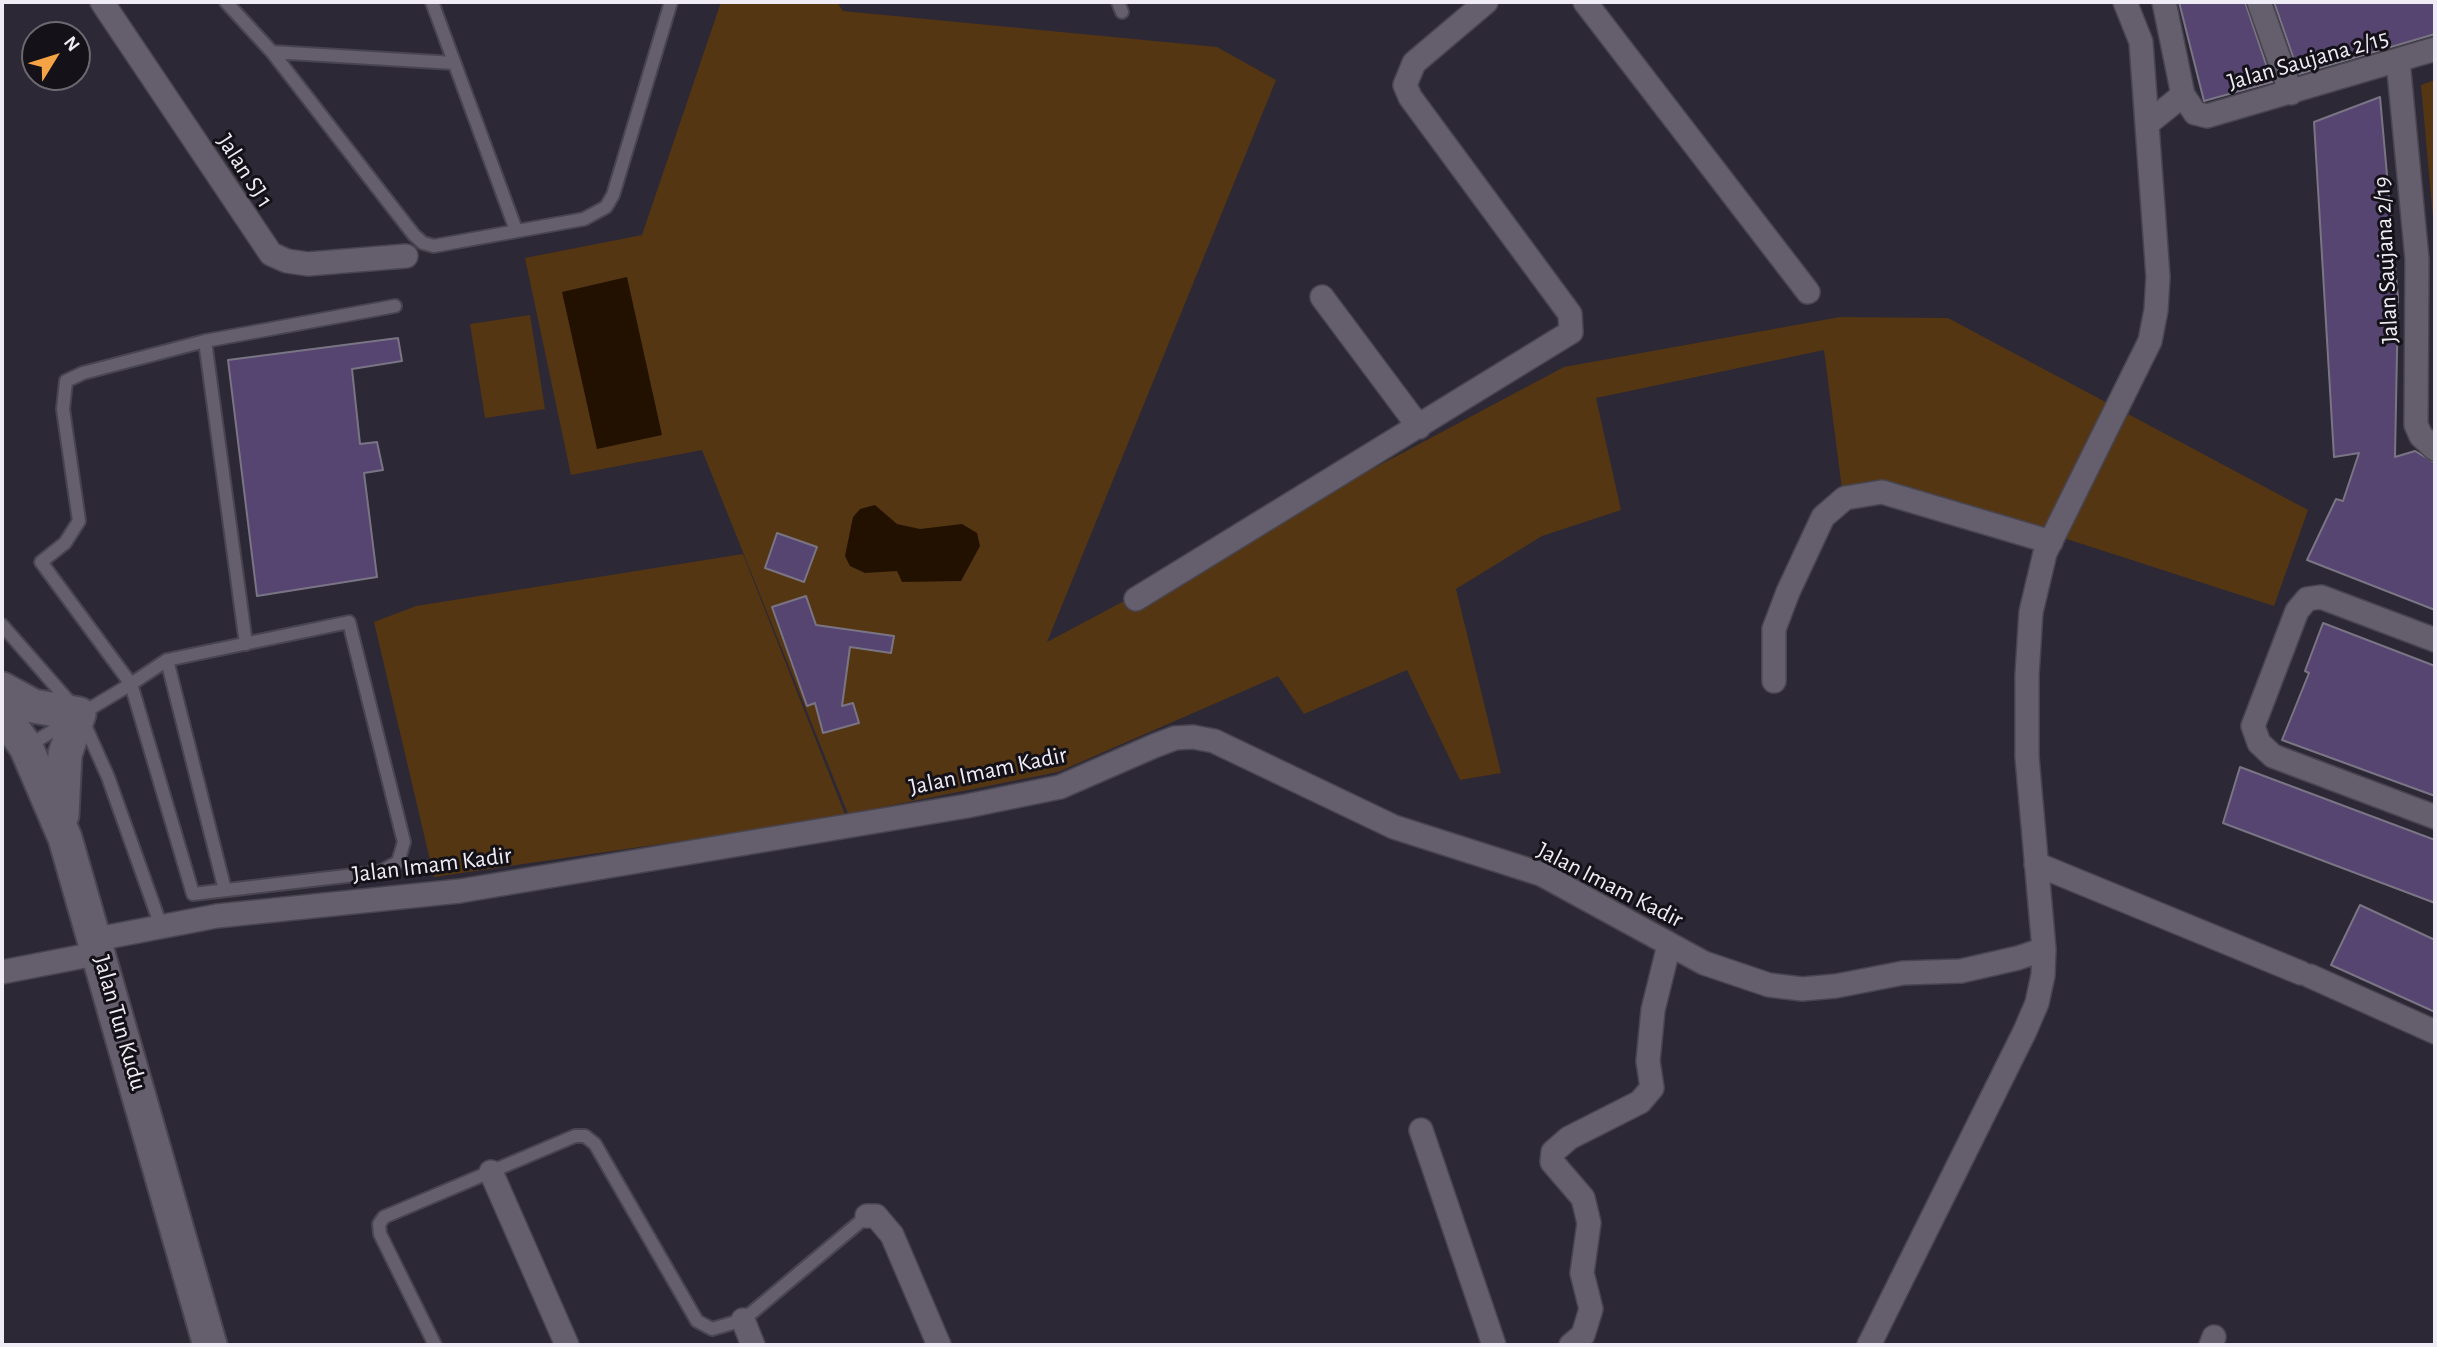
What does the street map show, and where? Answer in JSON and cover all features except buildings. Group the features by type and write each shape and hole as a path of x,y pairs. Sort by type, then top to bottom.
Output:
{"main road":[{"path":"2,689 33,706 79,714 65,754 62,778 61,807 65,838"},
{"name":"Jalan Tun Kudu","path":"2,713 26,747 65,838 210,1345"}],"street":[{"name":"Jalan SJ 1","path":"102,2 271,254 287,261 308,264 406,256"},
{"path":"1136,599 1568,336 1572,330 1570,314 1410,97 1405,85 1414,63 1486,2"},
{"path":"1585,2 1808,292"},
{"path":"1869,1345 2037,1003 2044,949 2027,757 2027,675 2031,612 2045,553 2150,341 2158,277 2141,42 2125,2"},
{"path":"2147,124 2189,104 2164,2"},
{"path":"2259,2 2291,93"},
{"name":"Jalan Saujana 2/15","path":"2189,104 2207,116 2435,49"},
{"name":"Jalan Saujana 2/19","path":"2398,61 2426,263 2416,425 2421,436 2435,449"},
{"path":"1322,298 1419,427"},
{"path":"1774,681 1774,629 1787,592 1823,517 1845,498 1882,492 2050,542"},
{"path":"2435,640 2321,597 2307,599 2297,611 2253,726 2259,743 2273,756 2435,817"},
{"name":"Jalan Imam Kadir","path":"2,972 161,926 217,916 460,891 967,806 1060,787 1175,738 1193,737 1214,741 1394,827 1541,874 1669,945 1738,976 1769,985 1801,989 1836,986 1903,973 1961,971 2044,949"},
{"path":"2036,864 2306,974 2435,1032"},
{"path":"1571,1345 1583,1335 1591,1309 1583,1273 1589,1223 1583,1198 1552,1162 1553,1152 1569,1138 1640,1102 1652,1088 1648,1061 1653,1010 1669,945"},
{"path":"1421,1130 1494,1345"},
{"path":"491,1172 567,1345"},
{"path":"867,1216 876,1216 892,1235 939,1345"},
{"path":"743,1320 754,1345"}],"lane":[{"path":"226,2 272,52 423,243 434,246 584,219 606,207 613,195 670,2"},
{"path":"432,2 516,230"},
{"path":"272,52 454,63"},
{"path":"26,747 131,684 167,660 349,622 404,842 398,862 380,872 193,894 131,684 41,562 65,543 79,522 63,409 66,381 94,370 205,341 395,306"},
{"path":"205,341 246,644"},
{"path":"2,625 79,714 108,777 161,926"},
{"path":"167,660 225,890"},
{"path":"435,1345 380,1234 379,1224 384,1217 575,1136 585,1136 595,1143 697,1321 712,1329 743,1320 867,1216"}],"shaded area":[{"path":"721,2 837,2 843,11 1217,47 1276,80 1047,642 1564,367 1840,317 1948,318 2308,510 2274,606 1884,480 1842,489 1824,350 1596,398 1621,510 1542,536 1456,589 1501,773 1460,780 1407,670 1304,714 1278,676 1058,772 848,814 702,450 571,475 525,258 642,235"},
{"path":"2435,80 2435,240 2421,85"},
{"path":"627,277 662,435 597,449 562,292"},
{"path":"530,315 545,409 485,418 470,324"},
{"path":"875,505 897,524 920,529 962,524 977,533 980,546 961,581 902,582 897,571 865,573 850,566 845,556 853,517 860,509"},
{"path":"743,554 846,817 434,877 374,622 416,606"}]}
